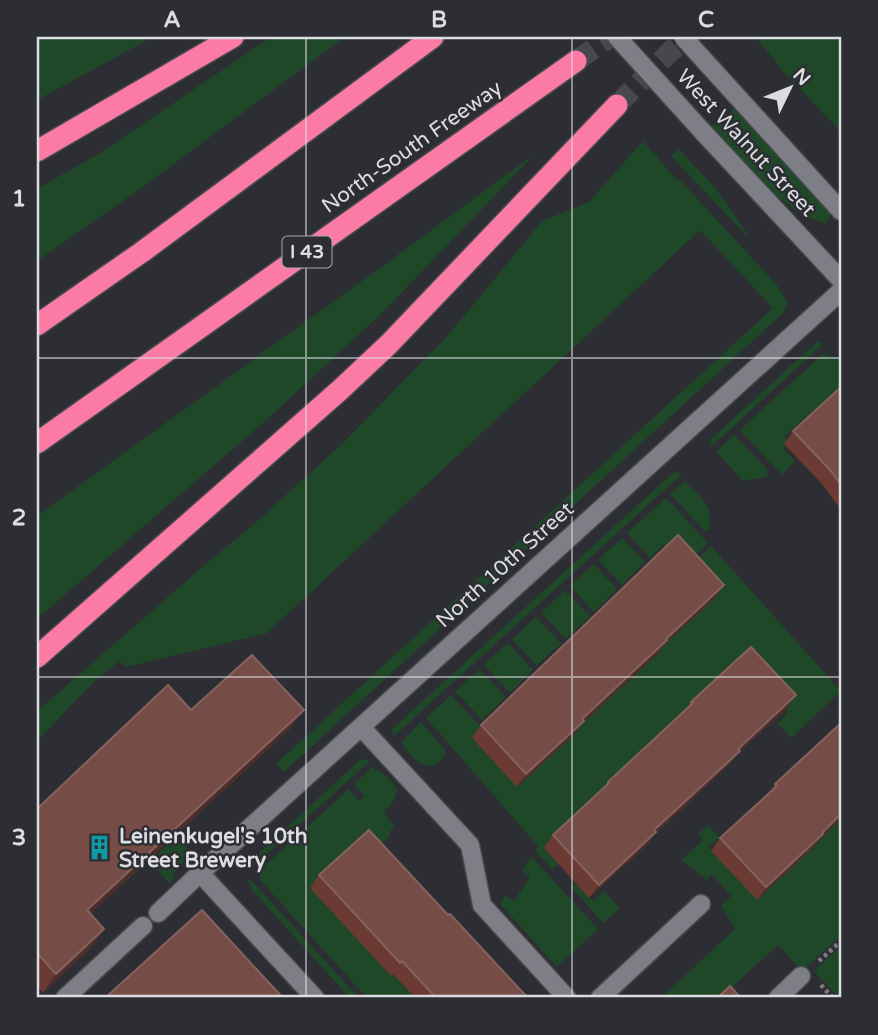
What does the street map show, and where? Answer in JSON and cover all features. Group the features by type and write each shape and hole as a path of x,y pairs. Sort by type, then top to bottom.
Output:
{"highway":[{"path":"37,151 233,37"},
{"path":"37,325 433,37"},
{"name":"North-South Freeway","path":"37,443 576,61"},
{"path":"37,657 389,344 617,105"}],"street":[{"name":"West Walnut Street","path":"617,37 841,280"},
{"name":"West Walnut Street","path":"683,37 841,211"},
{"name":"North 10th Street","path":"158,913 841,291"},
{"path":"361,727 470,845 482,905 567,998"},
{"path":"200,873 315,998"},
{"path":"600,998 701,904"},
{"path":"65,998 143,926"},
{"path":"778,998 801,976"}],"path":[{"path":"816,963 841,941"}],"green space":[{"path":"37,37 153,37 37,100"},
{"path":"271,37 345,37 140,189 37,261 37,189 100,153"},
{"path":"756,37 841,37 841,132 784,72"},
{"path":"735,108 831,213 826,224 806,216 781,199 712,126"},
{"path":"643,141 776,284 788,303 783,313 284,772 276,764 773,308 700,230 267,633 126,667 119,661 95,681 37,741 37,711 254,524 344,442 450,333 542,221 589,202"},
{"path":"679,149 716,189 746,235 671,156"},
{"path":"529,158 382,313 263,423 37,619 37,516"},
{"path":"818,341 822,345 711,447 710,440"},
{"path":"823,354 841,359 841,408 818,413 814,410 785,436 788,440 784,449 795,461 782,475 740,430"},
{"path":"734,435 767,469 768,476 743,481 716,452"},
{"path":"674,472 682,474 394,736 391,730"},
{"path":"685,481 708,508 709,531 704,530 670,494"},
{"path":"666,498 708,543 685,565 664,544 650,558 627,533"},
{"path":"622,538 645,562 622,585 598,560"},
{"path":"711,546 841,691 791,738 778,723 787,714 787,708 742,660 544,848 558,864 552,869 535,851 538,846 426,718 451,695 482,728 517,787 658,654 687,568"},
{"path":"594,564 617,589 594,612 570,586"},
{"path":"565,590 590,616 566,639 541,613"},
{"path":"536,617 562,644 537,666 512,639"},
{"path":"508,643 533,670 510,693 484,665"},
{"path":"480,669 506,697 482,720 455,691"},
{"path":"421,722 445,750 445,756 434,766 419,762 401,742"},
{"path":"361,759 370,761 248,871 255,857"},
{"path":"372,767 386,776 397,790 395,798 384,813 395,827 389,832 391,835 370,854 392,975 415,998 367,998 260,880 260,870 349,789 359,801 365,796 354,784"},
{"path":"841,819 841,936 802,971 778,945 720,998 661,998 735,929 721,905 731,896 711,875 707,880 681,860 703,840 698,834 708,825 720,838 710,849 757,900"},
{"path":"176,837 189,849 189,857 176,868 173,874 175,877 169,883 150,861"},
{"path":"531,856 598,929 557,967 500,904 505,896 514,901 530,877 522,871"},
{"path":"250,879 359,998 350,998 252,890 248,880"},
{"path":"576,883 593,901 604,891 620,908 603,923 571,887"},
{"path":"841,946 841,998 839,998 814,971"}],"building":[{"path":"841,387 841,485 793,431"},
{"path":"678,535 724,585 526,774 481,725"},
{"path":"751,647 796,695 599,885 553,835"},
{"name":"Leinenkugel's 10th Street Brewery","path":"252,655 304,710 87,910 104,929 56,974 39,955 37,957 37,809 168,685 191,710"},
{"path":"841,723 841,814 766,887 720,838"},
{"path":"369,830 528,998 436,998 402,961 400,963 319,875"},
{"path":"202,910 283,998 105,998"},
{"path":"730,986 741,998 717,998"}],"tunnel":[{"path":"576,61 610,37"},
{"path":"617,105 688,37"}],"place":[{"name":"Leinenkugel's 10th Street Brewery","path":"99,848"}]}
